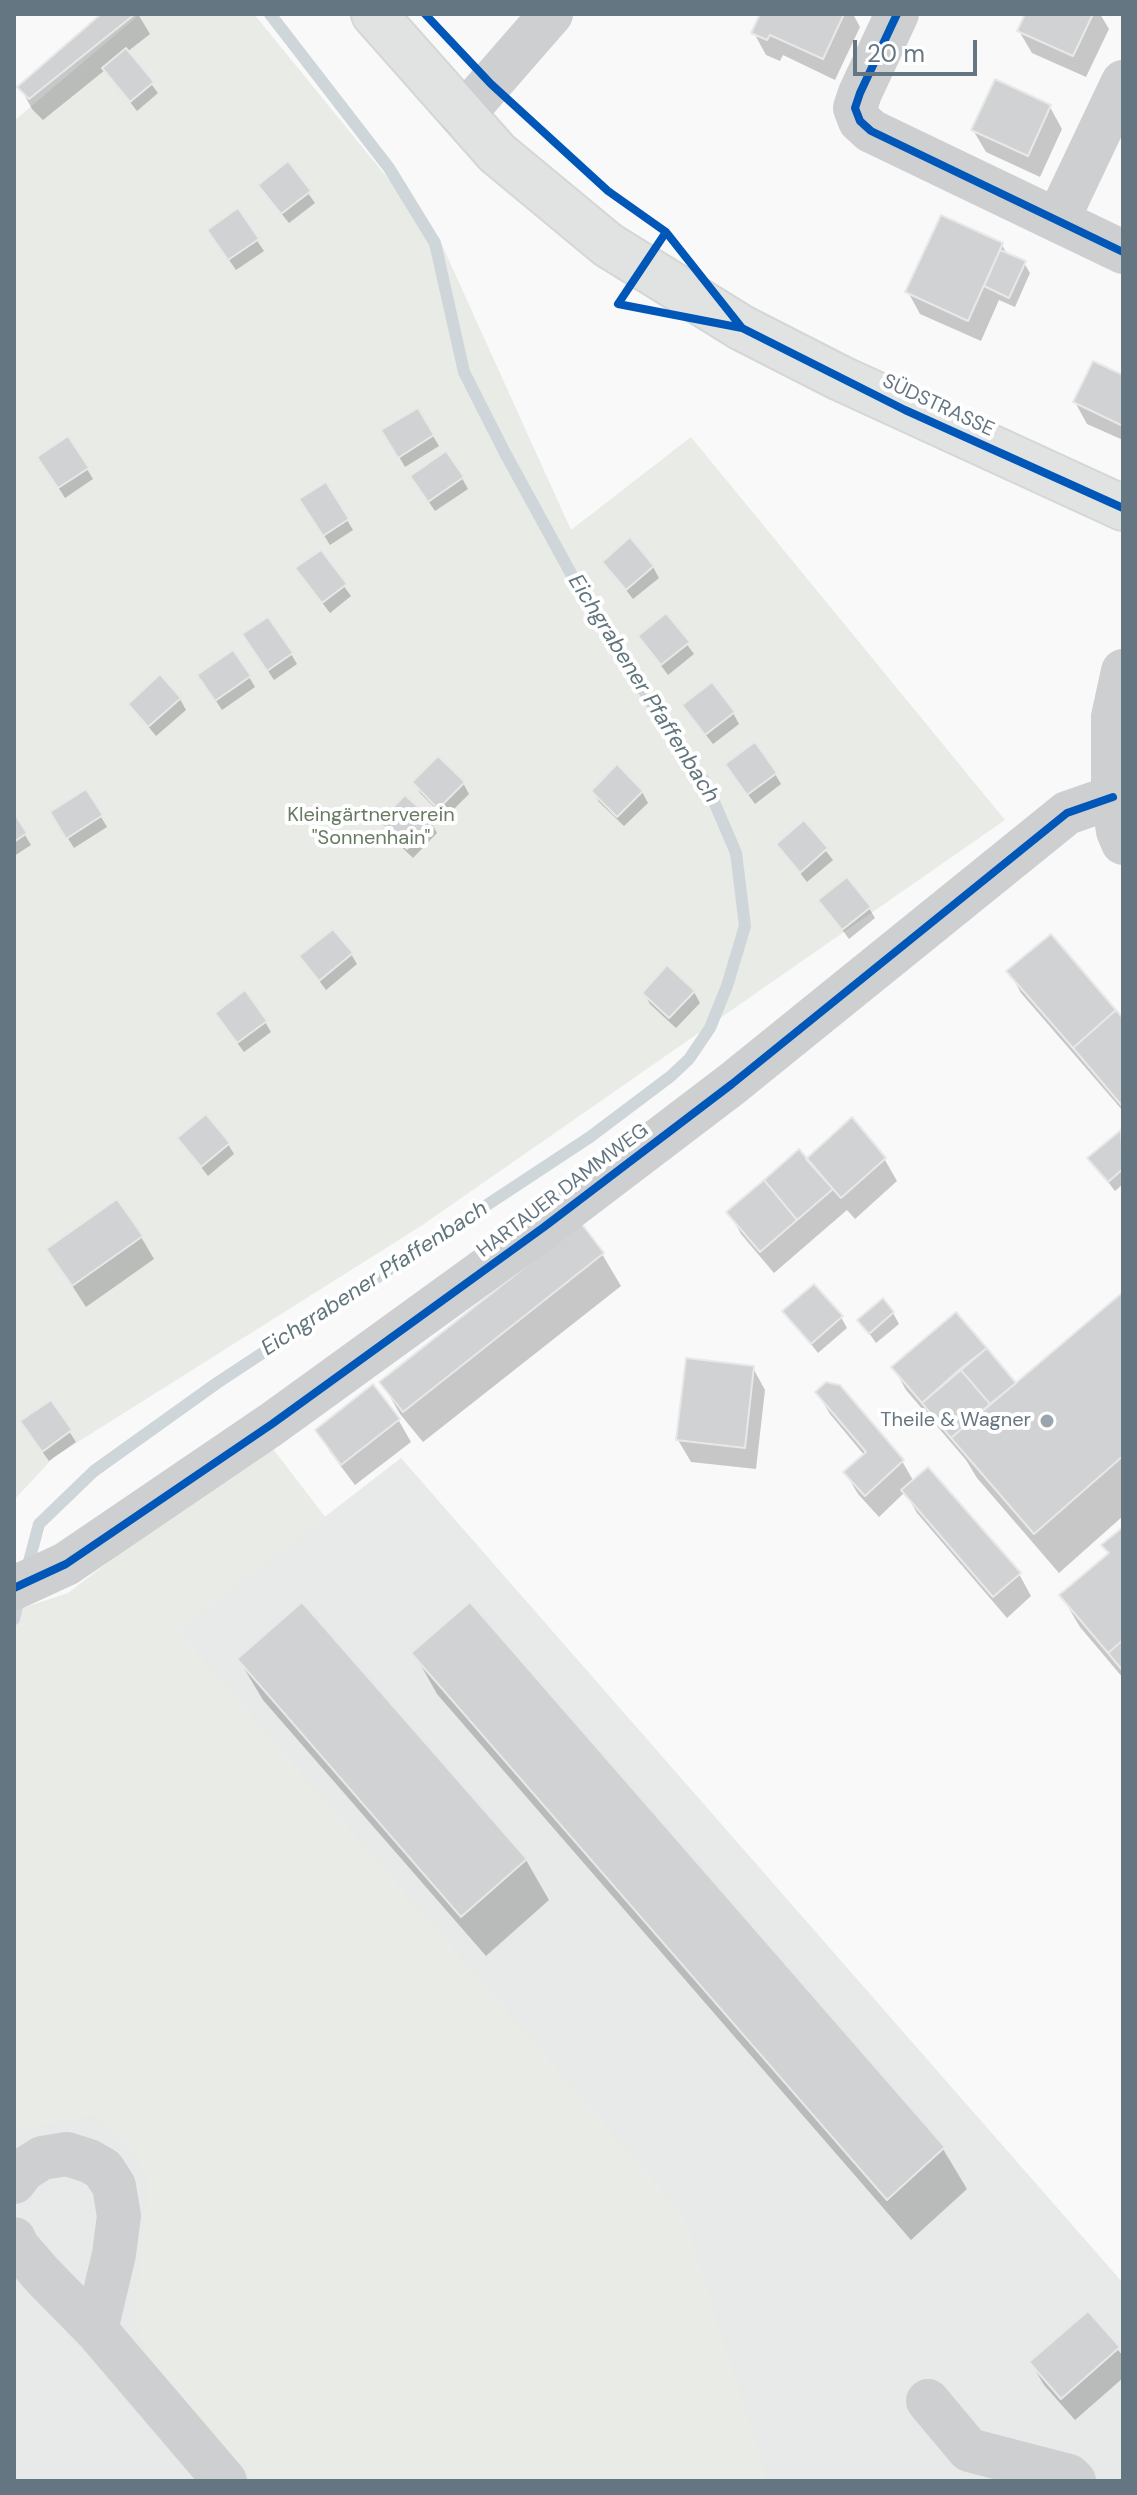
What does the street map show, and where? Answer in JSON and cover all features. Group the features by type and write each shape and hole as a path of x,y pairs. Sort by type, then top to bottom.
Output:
{"main road":[{"name":"SÜDSTRASSE","path":"374,14 497,153 608,245 742,328 905,410 1123,508"}],"street":[{"path":"462,116 551,14"},
{"path":"897,14 855,108 860,121 871,131 1123,252"},
{"path":"1058,219 1123,82"},
{"path":"1123,671 1113,717 1113,797 1123,843"},
{"name":"HARTAUER DAMMWEG","path":"14,1588 53,1570 272,1424 544,1227 732,1084 1067,813 1113,797"},
{"path":"14,2182 23,2170 42,2158 67,2154 103,2169 114,2186 119,2216 114,2254 96,2330"},
{"path":"14,2239 42,2275 96,2330 225,2481"},
{"path":"928,2401 969,2450 1015,2473 1069,2476 1074,2481"}],"shaded area":[{"path":"401,1458 1123,2283 1123,2481 14,2481 14,2066 178,1630"}],"green space":[{"name":"Kleingärtnerverein \"Sonnenhain\"","path":"140,14 254,14 442,245 571,530 691,437 1005,820 421,1226 54,1457 14,1500 14,121"},
{"path":"267,1441 326,1518 178,1630 684,2215 768,2481 254,2481 147,2357 134,2317 148,2181 131,2150 92,2115 14,2131 14,1611 68,1593"}],"building":[{"path":"101,14 135,14 29,99 17,87"},
{"path":"760,14 844,14 823,59 770,35 767,40 751,33"},
{"path":"1025,14 1093,14 1073,56 1017,31"},
{"path":"126,48 154,82 130,102 102,68"},
{"path":"995,79 1051,105 1028,156 971,130"},
{"path":"288,161 311,191 281,214 258,185"},
{"path":"238,208 259,239 228,260 207,230"},
{"path":"941,215 1003,243 968,321 905,292"},
{"path":"1000,250 1026,261 1009,298 984,286"},
{"path":"1093,361 1123,375 1123,426 1073,402"},
{"path":"418,408 434,435 398,458 381,430"},
{"path":"68,436 89,468 58,488 37,457"},
{"path":"446,451 464,477 428,502 410,476"},
{"path":"326,482 349,519 323,536 299,499"},
{"path":"630,537 654,566 626,590 602,562"},
{"path":"321,550 347,584 322,603 295,568"},
{"path":"666,613 690,642 661,665 638,636"},
{"path":"268,617 293,653 267,671 242,634"},
{"path":"233,650 251,676 215,701 197,675"},
{"path":"160,674 181,698 148,727 128,704"},
{"path":"712,682 735,712 705,735 682,705"},
{"path":"755,742 777,773 747,795 725,764"},
{"path":"438,756 465,782 438,809 412,782"},
{"path":"617,764 643,791 617,817 591,791"},
{"path":"86,789 103,815 66,839 50,812"},
{"path":"405,795 433,821 407,849 379,822"},
{"path":"14,813 27,833 14,842"},
{"path":"804,820 828,848 800,873 776,844"},
{"path":"847,877 871,907 842,930 818,900"},
{"path":"333,929 353,953 319,981 299,956"},
{"path":"1051,934 1116,1010 1073,1048 1006,971"},
{"path":"667,965 695,991 669,1018 642,993"},
{"path":"245,990 267,1021 237,1043 215,1013"},
{"path":"1116,1010 1123,1018 1123,1107 1073,1048"},
{"path":"206,1114 230,1143 201,1167 177,1138"},
{"path":"852,1117 886,1158 841,1198 806,1159"},
{"path":"1121,1130 1123,1169 1108,1182 1087,1158"},
{"path":"799,1149 833,1189 797,1220 764,1180"},
{"path":"764,1180 797,1220 760,1252 726,1212"},
{"path":"117,1199 143,1236 72,1286 46,1249"},
{"path":"581,1223 604,1253 403,1412 379,1382"},
{"path":"814,1284 843,1316 811,1344 782,1311"},
{"name":"Theile & Wagner","path":"1123,1292 1123,1456 1034,1534 951,1438"},
{"path":"883,1298 894,1312 869,1334 857,1320"},
{"path":"956,1312 987,1348 922,1403 891,1367"},
{"path":"987,1348 1016,1383 990,1404 960,1369"},
{"path":"686,1358 754,1366 745,1448 676,1440"},
{"path":"960,1369 990,1404 951,1438 922,1403"},
{"path":"826,1382 840,1385 904,1460 865,1496 843,1472 866,1452 815,1392"},
{"path":"373,1384 400,1419 341,1465 315,1430"},
{"path":"51,1400 72,1430 42,1452 20,1421"},
{"path":"928,1467 1021,1573 993,1597 901,1490"},
{"path":"1123,1527 1123,1640 1108,1653 1059,1595 1109,1553 1101,1545"},
{"path":"302,1602 527,1859 461,1917 237,1659"},
{"path":"470,1602 945,2147 887,2200 411,1653"},
{"path":"1123,1640 1123,1671 1108,1653"},
{"path":"1088,2311 1120,2347 1061,2399 1029,2362"}],"waterway":[{"name":"Eichgrabener Pfaffenbach","path":"27,1569 39,1524 94,1471 217,1383 590,1137 671,1076 689,1059 710,1028 727,986 745,926 736,853 706,783 685,756 575,581 464,372 435,243 389,168 270,14"},
{"name":"Eichgrabener Pfaffenbach","path":"14,1619 20,1595"}],"cycle path":[{"path":"425,14 491,84 608,191 666,232 742,328"},
{"path":"897,14 860,93 855,108 860,121 871,131 1123,252"},
{"path":"666,232 618,304 742,328 905,410 1123,508"},
{"path":"14,1588 66,1564 272,1424 544,1227 732,1084 1067,813 1113,797"}],"place":[{"name":"Theile & Wagner","path":"1047,1421"}]}
